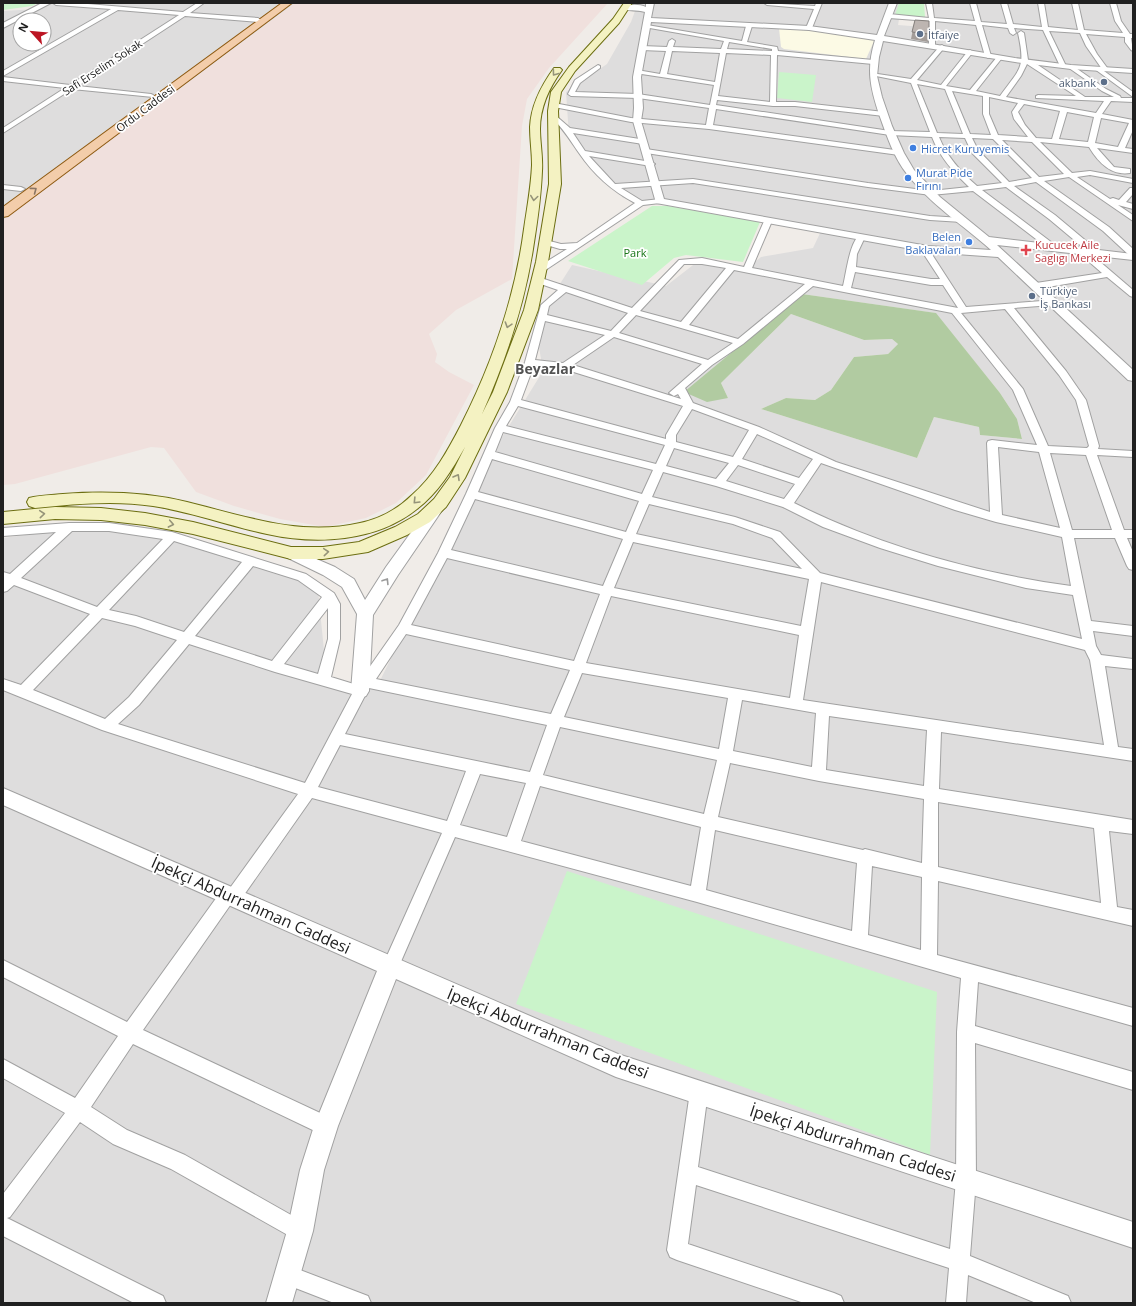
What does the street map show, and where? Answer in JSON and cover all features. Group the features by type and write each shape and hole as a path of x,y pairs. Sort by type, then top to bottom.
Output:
{"main road":[{"name":"Ordu Caddesi","path":"3,202 283,3"},
{"name":"Ordu Caddesi","path":"3,213 288,3"},
{"path":"3,518 55,513 101,514 145,519 192,528 291,553 323,553 362,548 401,531 418,521 440,503 457,478 500,392 531,310 546,242 555,184 553,111 556,92 572,69 616,21 624,5"},
{"path":"3,505 68,499 120,498 167,502 276,530 302,534 327,534 357,530 384,522 413,505 448,464 478,407 499,354 513,311 524,266 529,231 537,159 535,128 537,110 543,91 555,72 575,49 598,26 624,5"}],"street":[{"path":"3,26 47,3"},
{"path":"56,3 258,20"},
{"path":"3,74 125,3"},
{"name":"Safi Erselim Sokak","path":"3,131 201,3"},
{"path":"767,3 818,6 809,28"},
{"path":"893,3 889,21 880,38 873,62 873,74 890,134 909,171 931,193 1002,254 1133,377"},
{"path":"929,3 933,27 932,45"},
{"path":"973,3 988,56"},
{"path":"1004,3 1013,32"},
{"path":"1041,3 1045,29 1067,66 1122,100"},
{"path":"1075,3 1081,31 1102,69 1133,96"},
{"path":"1113,3 1118,21 1131,42"},
{"path":"624,5 639,7 649,11 749,26 809,28 932,45 1025,62 1102,69 1133,70"},
{"path":"649,11 674,31 776,48 773,68 773,104"},
{"path":"649,11 637,72 639,112 637,121 651,164 660,201"},
{"path":"889,21 932,20 1081,31 1131,42"},
{"path":"744,42 749,26"},
{"path":"925,26 940,27"},
{"path":"975,30 1131,42"},
{"path":"664,76 672,49 674,31"},
{"path":"1002,98 1025,62 1021,33"},
{"path":"708,127 711,107 718,84 723,51 727,40"},
{"path":"913,82 942,47"},
{"path":"642,48 775,53 873,62"},
{"path":"945,87 970,52"},
{"path":"972,92 999,58"},
{"path":"1025,62 1036,66 1048,79 1085,99"},
{"path":"598,67 577,82 572,88 572,94 638,96 890,134 934,134 1032,139 1092,144 1102,147 1121,149 1133,153"},
{"path":"637,72 718,84"},
{"path":"873,74 1133,122 1121,149"},
{"path":"3,79 151,96"},
{"path":"913,82 939,146 958,173 975,189 1052,247"},
{"path":"945,87 966,136 975,151 1007,184 1052,217 1095,253"},
{"path":"1033,103 1039,94 1085,99 1133,100"},
{"path":"986,95 986,114 995,137 1038,180 1106,230 1133,255"},
{"path":"714,98 773,104 812,105 884,114"},
{"path":"1081,112 1085,104 1085,99"},
{"path":"1108,99 1098,116 1092,144 1097,154 1112,169"},
{"path":"1022,101 1017,108 1015,115 1032,139 1070,175 1133,219"},
{"path":"801,121 812,105"},
{"path":"1055,141 1064,109"},
{"path":"553,111 637,121 708,127 899,153"},
{"path":"553,111 583,153 612,186 626,196 641,203"},
{"path":"568,130 643,142"},
{"path":"646,151 868,185 931,193 975,189 1112,169 1133,172"},
{"path":"583,153 651,164"},
{"path":"1097,154 1133,153"},
{"path":"1090,173 1133,181"},
{"path":"612,186 693,181 864,201 930,218 962,220"},
{"path":"864,201 868,185"},
{"path":"3,187 21,189"},
{"path":"1120,203 1133,190"},
{"path":"1098,195 1133,207"},
{"path":"740,342 634,312 564,289 539,275 579,245 641,203 660,201 928,249 1002,254"},
{"path":"747,271 768,221"},
{"path":"846,290 852,269 853,254 861,237"},
{"path":"986,240 1095,253 1133,255"},
{"path":"546,242 560,247 579,245"},
{"path":"928,249 929,256 946,282 960,311 1018,389 1044,449 1067,534 1090,646 1097,660 1112,752"},
{"path":"1082,251 1133,294"},
{"path":"566,366 613,334 682,262 702,261 747,271 960,311 1009,308 1052,302"},
{"path":"684,326 732,267"},
{"path":"852,269 931,282 946,282"},
{"path":"1036,286 1109,274"},
{"path":"668,398 709,363 740,342 811,283"},
{"path":"156,1303 3,1222 130,1032 309,791 335,738 363,687 402,628 444,553 472,494 500,428 515,402 530,362 545,305 564,289"},
{"path":"1009,308 1064,373 1081,400 1094,446 1090,452"},
{"path":"542,317 613,334 709,363"},
{"path":"530,362 566,366 689,405 755,429 819,458 959,507 996,518 1067,534 1133,534"},
{"path":"680,388 689,405"},
{"path":"515,402 736,461 802,483"},
{"path":"512,844 555,722 607,591 645,499 671,444 672,435 689,405"},
{"path":"500,428 719,483 787,504 827,524 884,545 942,563 1026,584 1078,591"},
{"path":"719,483 736,461 755,429"},
{"path":"996,518 992,443 1044,449 1133,454"},
{"path":"1090,452 1120,535 1133,566"},
{"path":"488,454 645,499 735,521 776,535 816,576"},
{"path":"787,504 819,458"},
{"path":"472,494 630,537 816,576 1090,646"},
{"path":"365,614 392,571 440,503"},
{"path":"3,532 69,527 109,527 172,536 302,577 330,596 334,604 334,639 323,681"},
{"path":"6,581 69,527"},
{"path":"23,692 172,536"},
{"path":"291,553 329,571 348,583 356,595 365,614 363,687"},
{"path":"444,553 607,591 806,632"},
{"path":"107,726 134,701 250,561"},
{"path":"796,705 806,632 816,576"},
{"path":"6,581 98,612 136,621 274,667 323,681 555,722 819,775 931,795 1133,827"},
{"path":"274,667 330,596"},
{"path":"1085,625 1133,631"},
{"path":"402,628 578,667 796,705 934,724 1133,755"},
{"path":"1097,660 1133,664"},
{"path":"3,684 107,726 309,791 451,830 512,844 1133,1016"},
{"path":"697,895 709,822 725,756 736,694"},
{"path":"819,775 823,709"},
{"path":"930,961 931,795 934,724"},
{"path":"335,738 536,779 709,822 865,856 1133,918"},
{"path":"280,1303 300,1230 312,1170 326,1126 390,967 451,830 475,767"},
{"name":"İpekçi Abdurrahman Caddesi","path":"3,796 616,1065 1133,1235"},
{"path":"1101,823 1110,913"},
{"path":"859,940 865,856"},
{"path":"3,968 130,1032 326,1126"},
{"path":"956,1303 966,1180 966,1032 970,972"},
{"path":"966,1032 1133,1081"},
{"path":"3,1068 78,1110 120,1136 178,1162 300,1230"},
{"path":"699,1092 677,1250 834,1303"},
{"path":"688,1173 960,1262 1061,1303"},
{"path":"288,1275 362,1303"}],"shaded area":[{"path":"47,3 295,3 3,220 3,11 37,9"},
{"path":"295,3 608,3 549,68 527,99 522,126 512,279 456,310 429,334 437,354 435,362 449,372 474,385 426,475 396,503 366,518 325,527 280,519 234,506 196,492 164,448 151,447 15,484 3,485 3,220"},
{"path":"638,3 902,3 898,25 936,28 933,3 1133,3 1133,1303 3,1303 3,538 122,522 317,580 327,681 376,689 486,463 543,371 535,323 572,265 666,286 697,262 744,271 761,257 813,248 822,229 623,198 569,136 566,92 607,64 631,22","holes":["802,294 935,313 1000,393 1017,419 1022,439 980,435 979,427 934,417 917,458 761,409 786,398 815,400 831,390 854,357 888,354 898,344 892,339 864,340 791,314 721,383 728,398 685,392"]},
{"path":"779,28 807,30 875,39 866,59 784,49 781,47"}],"green space":[{"path":"3,3 38,3 32,6 3,10"},
{"path":"899,3 924,3 925,17 895,15"},
{"path":"779,72 816,75 812,102 777,98"},
{"name":"Park","path":"652,206 668,206 760,222 743,262 686,255 674,258 642,285 568,261"},
{"path":"802,294 936,313 1000,393 1017,419 1022,439 980,435 979,427 934,417 917,458 761,409 786,398 815,400 831,390 854,357 888,354 898,344 892,339 864,340 791,314 721,383 728,398 707,402 684,392"},
{"path":"567,871 937,992 930,1155 516,1004"}],"building":[{"path":"915,20 929,21 929,34 912,32"}],"place":[{"name":"İtfaiye","path":"920,34"},
{"name":"akbank","path":"1104,82"},
{"name":"Hicret Kuruyemis","path":"913,148"},
{"name":"Murat Pide Fırını","path":"908,178"},
{"name":"Belen Baklavaları","path":"969,242"},
{"name":"Kucucek Aile Saglıgı Merkezi","path":"1026,250"},
{"name":"Türkiye İş Bankası","path":"1032,296"}],"district":[{"name":"Beyazlar","path":"545,368"}]}
